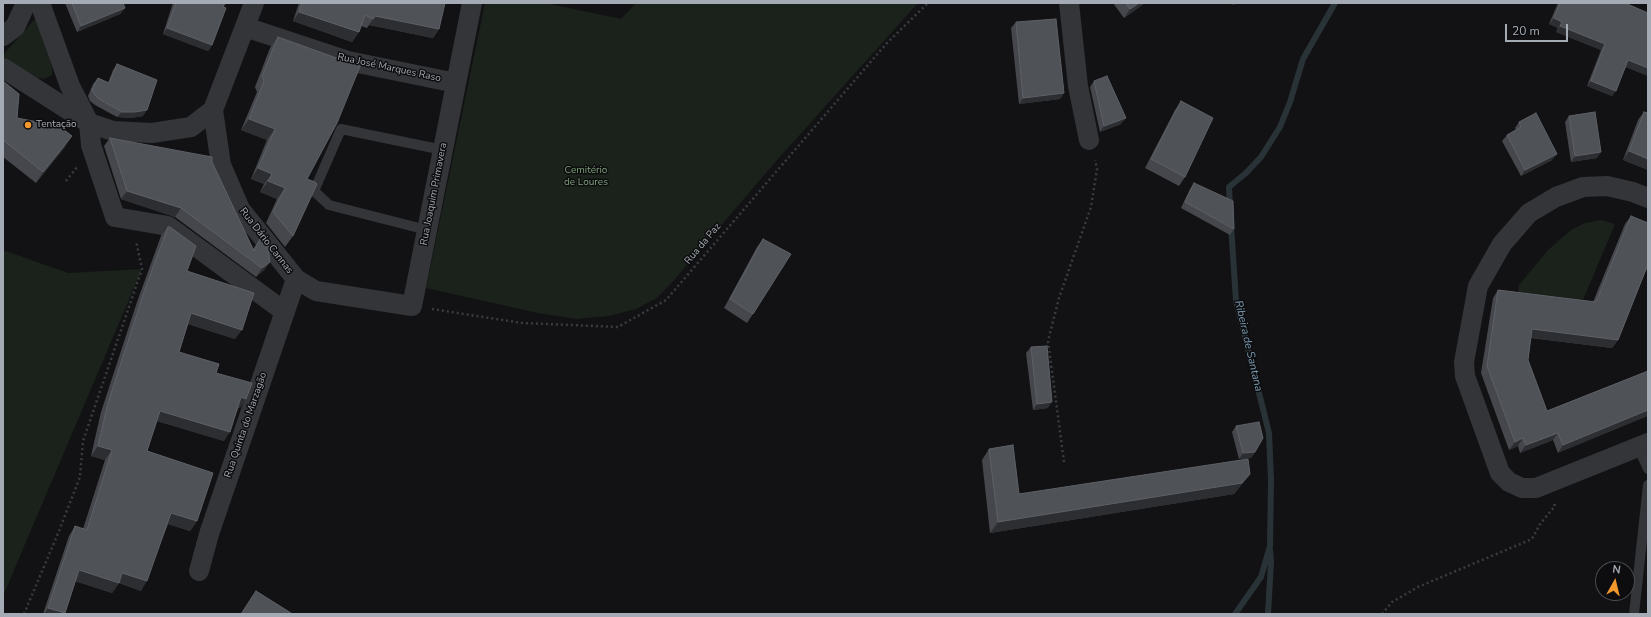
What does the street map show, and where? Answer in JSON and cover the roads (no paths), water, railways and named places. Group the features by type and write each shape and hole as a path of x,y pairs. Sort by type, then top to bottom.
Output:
{"street":[{"path":"3,36 15,27 26,3"},
{"path":"40,3 70,86 88,123 91,145 123,218 168,226 285,312"},
{"name":"Rua Dário Cannas","path":"254,3 213,110 221,165 240,209 296,279 316,291 412,306"},
{"path":"456,83 472,3"},
{"path":"1069,3 1078,86 1089,140"},
{"name":"Rua José Marques Raso","path":"245,27 348,61 456,83"},
{"path":"3,68 88,123 113,131 152,133 191,127 213,110"},
{"name":"Rua Joaquim Primavera","path":"412,306 456,83"},
{"path":"1643,445 1536,488 1522,488 1509,482 1500,473 1465,376 1464,362 1478,286 1502,244 1529,213 1556,197 1583,187 1607,186 1634,192 1648,198"},
{"name":"Rua Quinta do Marzagão","path":"199,571 208,534 296,279"}],"lane":[{"path":"427,230 330,205 314,191 341,129 442,150"},
{"path":"1643,445 1648,469"},
{"path":"1634,614 1648,485"}],"waterway":[{"name":"Ribeira de Santana","path":"1230,208 1229,187 1246,173 1261,157 1280,127 1290,102 1303,59 1335,3"},
{"name":"Ribeira de Santana","path":"1231,225 1236,301 1269,433 1271,480 1270,546 1261,577 1235,614"},
{"path":"1268,614 1271,562 1270,550"}],"place":[{"name":"Tentação","path":"28,125"}],"park label":[{"name":"Cemitério de Loures","path":"586,176"}]}
